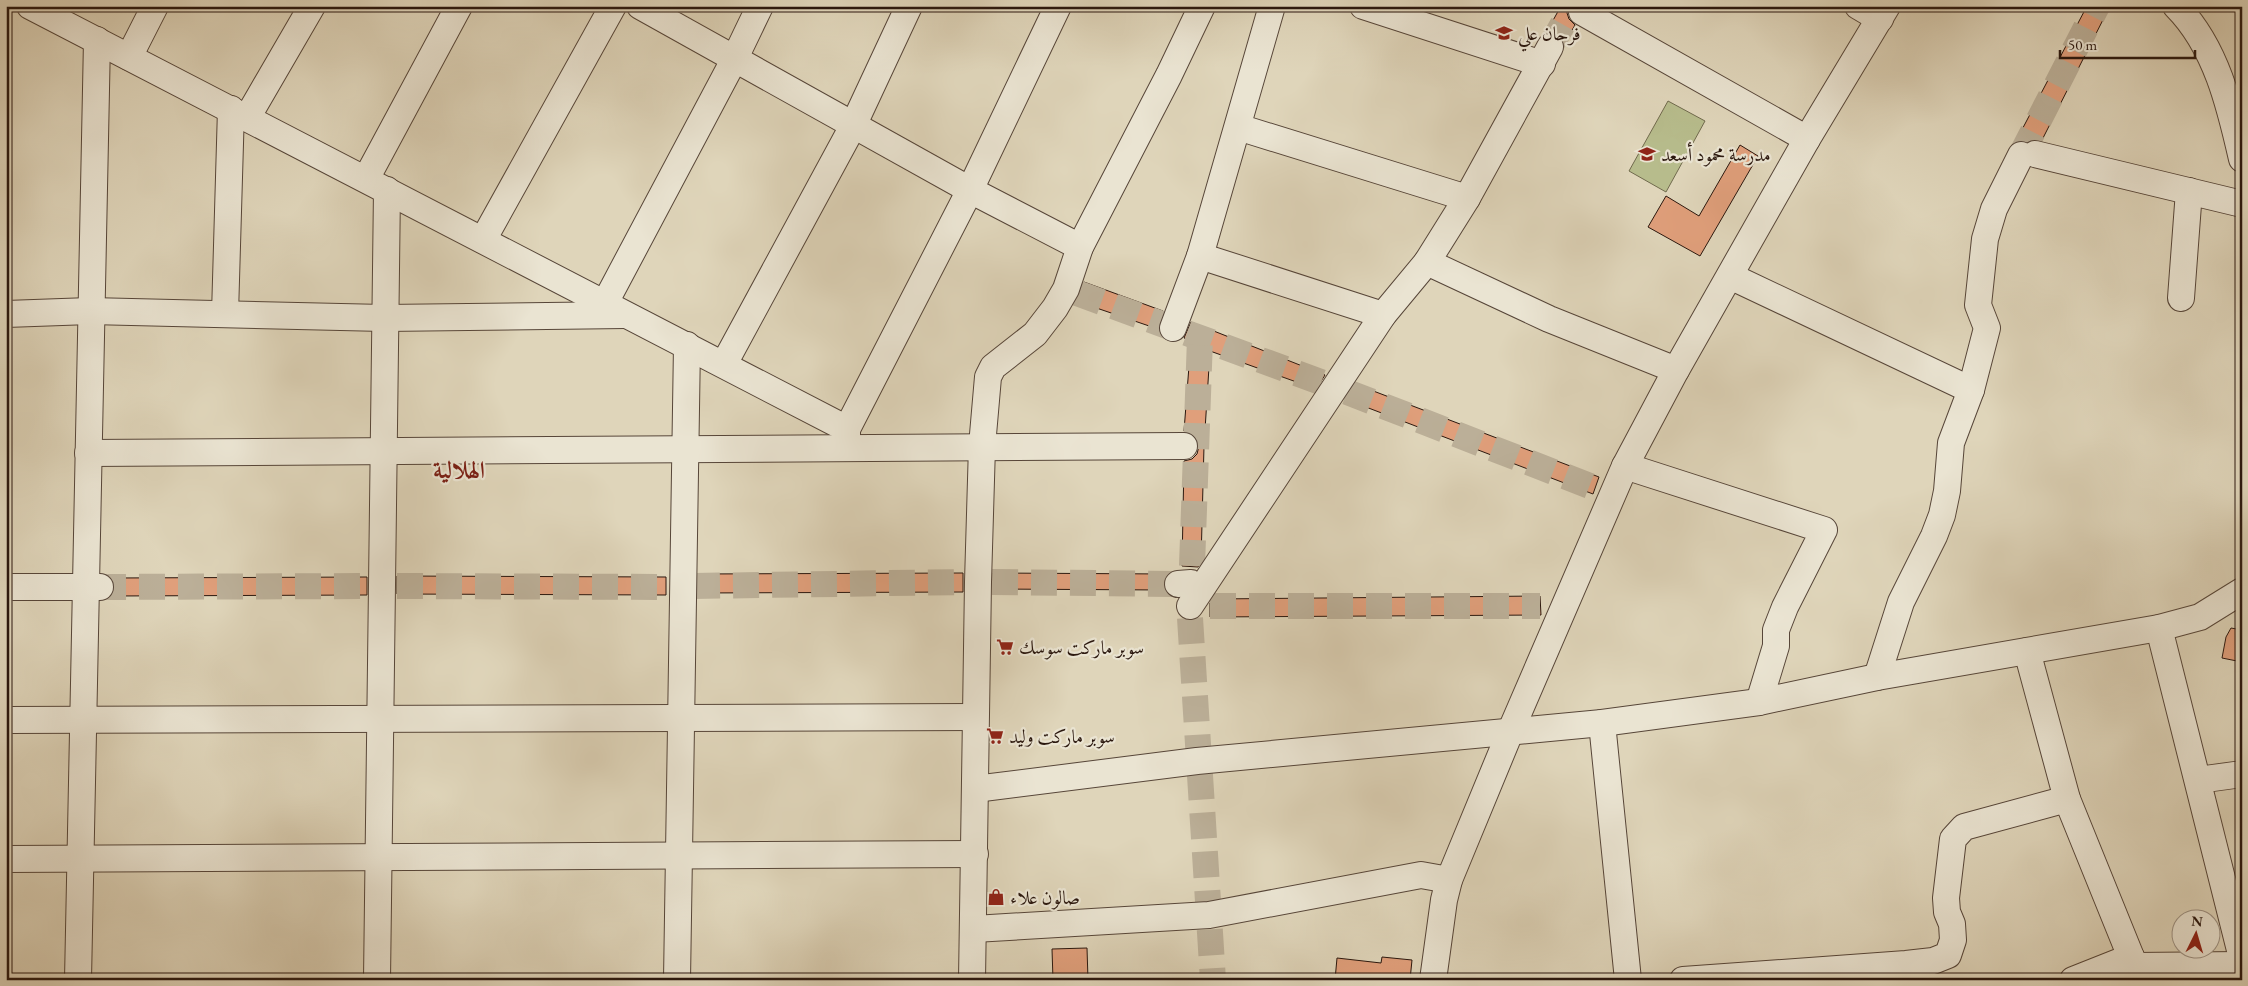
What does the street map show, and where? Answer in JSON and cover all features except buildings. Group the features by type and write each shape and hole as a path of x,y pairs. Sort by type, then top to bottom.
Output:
{"street":[{"path":"30,6 724,364 847,437"},
{"path":"129,57 155,6"},
{"path":"225,314 239,114 312,6"},
{"path":"377,980 384,318 376,185 459,6"},
{"path":"483,240 613,6"},
{"path":"640,6 853,126 1080,247"},
{"path":"605,303 735,58 760,6"},
{"path":"724,364 853,126 909,6"},
{"path":"847,437 970,190 1058,6"},
{"path":"972,980 978,582 982,446 988,378 993,367 1035,334 1072,291 1080,247 1202,6"},
{"path":"1173,328 1200,256 1272,6"},
{"path":"1192,594 1337,388 1383,315 1427,262 1467,198 1546,56 1363,6"},
{"path":"1434,980 1444,900 1449,880 1511,730 1551,610 1604,491 1626,466 1676,370 1807,139 1884,12 1858,6"},
{"path":"2176,6 2195,29 2217,71 2242,159"},
{"path":"1582,12 1807,139"},
{"path":"78,980 83,720 93,587 88,453 97,40"},
{"path":"1238,127 1467,198"},
{"path":"1877,677 1901,602 1934,536 1942,515 1947,491 1951,444 1971,390 1988,328 1978,305 1985,239 1994,209 2028,155 2242,204"},
{"path":"2181,298 2189,191"},
{"path":"1200,256 1383,315"},
{"path":"1427,262 1549,320 1676,370"},
{"path":"1730,276 1971,390"},
{"path":"6,314 90,311 384,318 628,315"},
{"path":"677,980 681,587 687,346"},
{"path":"88,453 684,449 847,437 982,446 1184,446"},
{"path":"1626,466 1824,530 1776,630 1776,646 1759,702"},
{"path":"6,587 93,587"},
{"path":"975,789 1198,761 1511,730 1602,723 1759,702 1877,677 2159,628 2200,617 2242,591"},
{"path":"2159,628 2242,958"},
{"path":"2027,651 2067,799 2135,968"},
{"path":"6,720 975,717"},
{"path":"1602,723 1628,980"},
{"path":"2198,780 2242,774"},
{"path":"1683,980 1906,964 1933,961 1948,954 1954,940 1952,924 1947,912 1946,898 1953,839 1964,827 2067,799"},
{"path":"6,858 975,854"},
{"path":"974,929 1209,915 1420,875 1449,880"},
{"path":"2073,980 2135,968 2242,964"}],"green space":[{"path":"1668,101 1705,121 1666,192 1629,171"}],"tunnel":[{"path":"1550,47 1573,6"},
{"path":"2021,155 2097,6"},
{"path":"1077,293 1329,385"},
{"path":"1192,566 1200,338"},
{"path":"1347,392 1595,488"},
{"path":"694,586 964,582"},
{"path":"992,582 1178,584"},
{"path":"100,587 369,586"},
{"path":"397,586 666,587"},
{"path":"1210,606 1540,606"},
{"path":"1190,618 1213,980"}],"place":[{"name":"فرحان علي","path":"1504,33"},
{"name":"مدرسة محمود أسعد","path":"1647,154"},
{"name":"سوبر ماركت سوسك","path":"1005,647"},
{"name":"سوبر ماركت وليد","path":"995,736"},
{"name":"صالون علاء","path":"996,897"}],"district":[{"name":"الهلالية","path":"459,470"}]}
